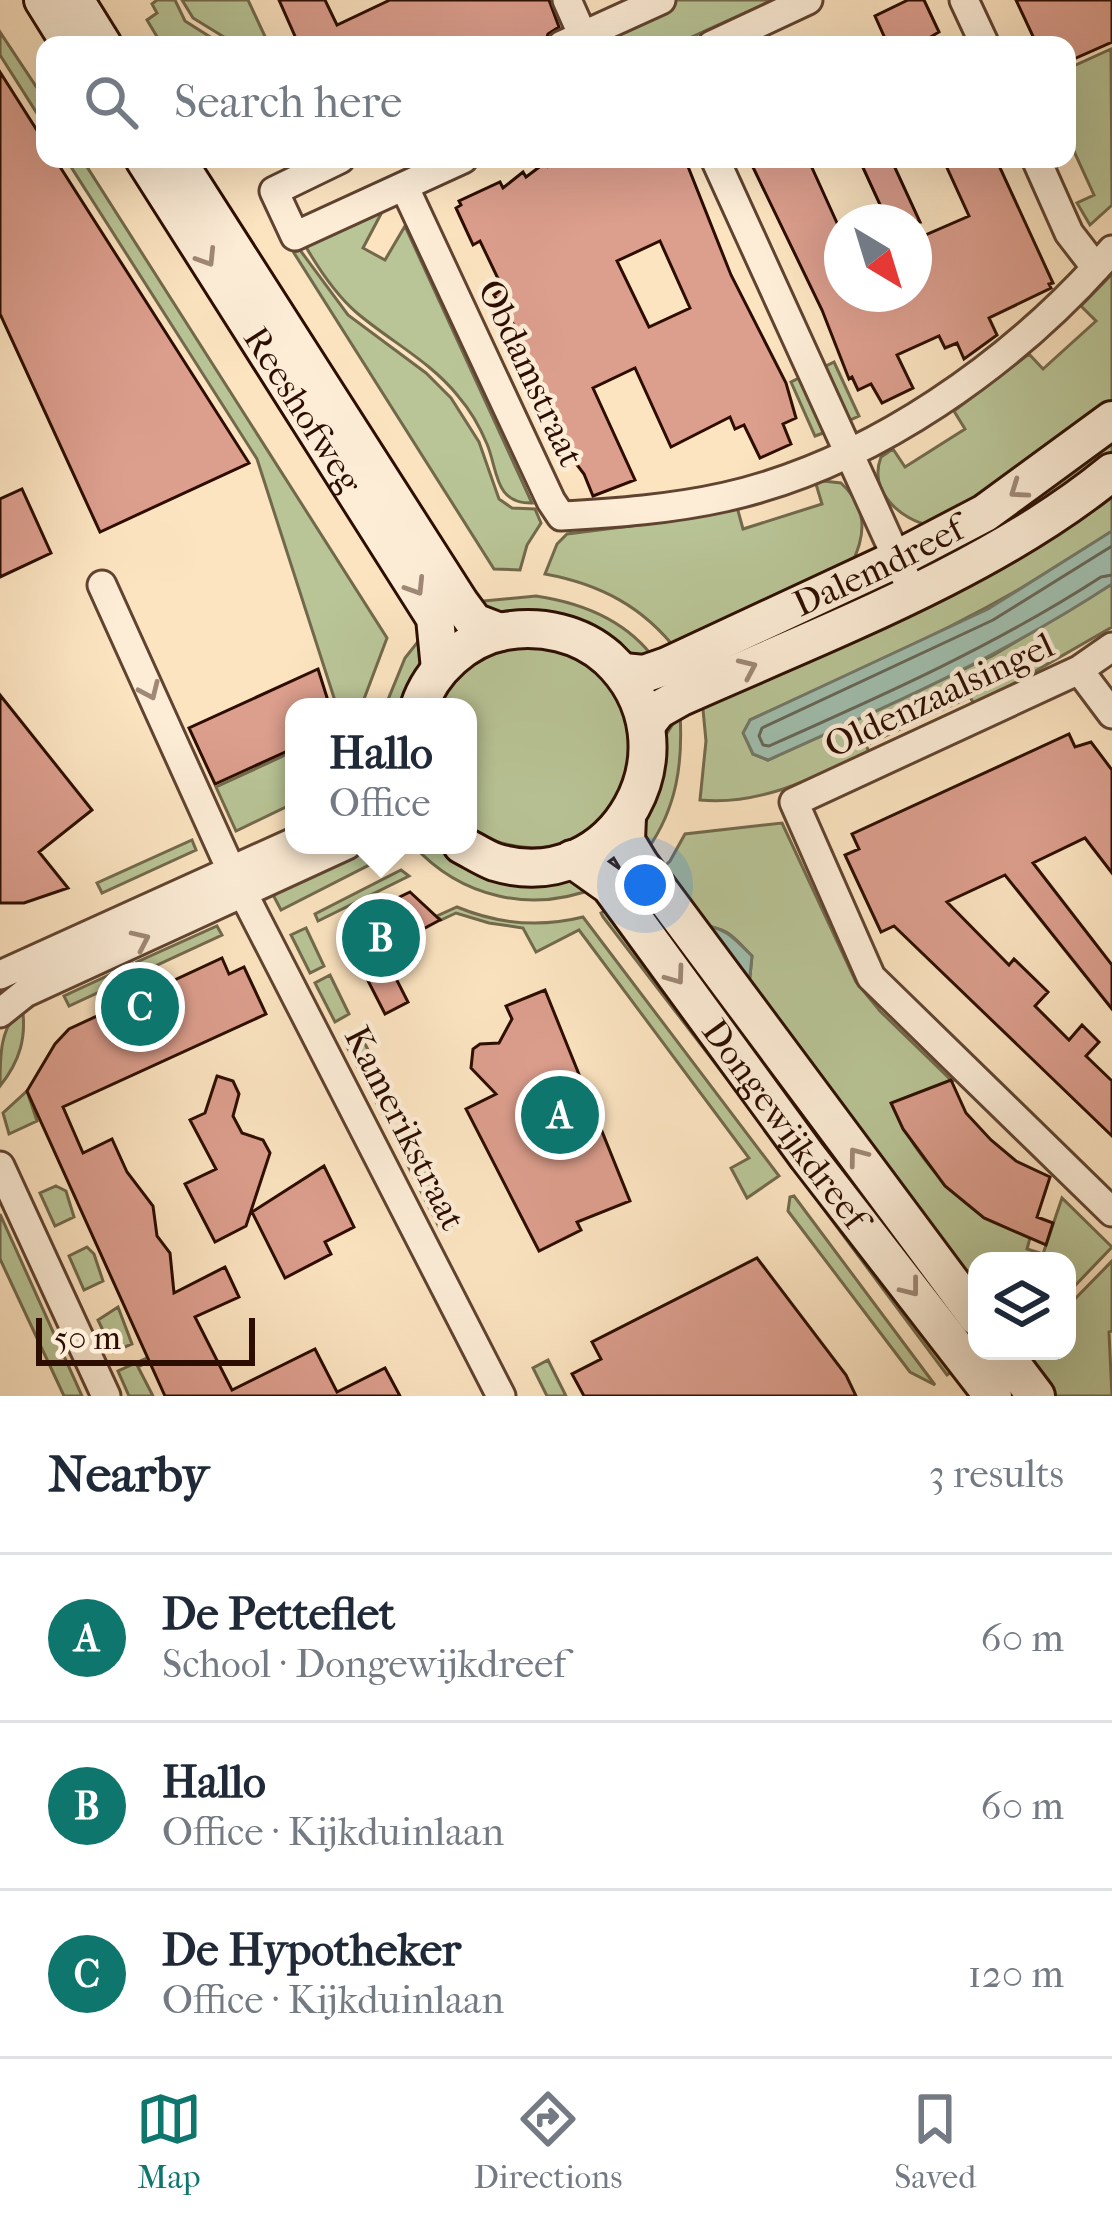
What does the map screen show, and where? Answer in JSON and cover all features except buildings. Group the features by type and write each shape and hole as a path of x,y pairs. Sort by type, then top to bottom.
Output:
{"street":[{"path":"43,0 65,36"},
{"path":"75,0 97,36"},
{"path":"567,0 572,36"},
{"path":"582,36 661,0"},
{"path":"731,36 808,0"},
{"path":"964,0 981,36"},
{"name":"Reeshofweg","path":"150,168 435,618 440,669"},
{"name":"Reeshofweg","path":"182,168 460,603 475,622 500,632"},
{"path":"321,168 274,191 295,236 443,168"},
{"path":"720,168 913,594"},
{"path":"1040,168 1069,232 1104,259"},
{"name":"Obdamstraat","path":"404,186 562,516 639,512 729,496 849,454 918,416 998,360 1104,259"},
{"name":"Dalemdreef","path":"623,672 644,674 667,666 896,559 985,513 1112,420"},
{"name":"Dalemdreef","path":"647,724 658,710 681,697 913,594 1004,544 1112,472"},
{"name":"Kamerikstraat","path":"102,585 232,872 501,1396"},
{"path":"423,698 440,669 467,646 500,632 534,628 568,634 598,649 623,672 639,697 647,724 647,773 627,818 602,842 572,859 533,867 494,862 477,853"},
{"name":"Oldenzaalsingel","path":"1112,647 1079,670 794,802 871,977 1112,1212"},
{"path":"1079,670 1112,714"},
{"name":"Dongewijkdreef","path":"627,818 626,841 640,864 968,1305"},
{"path":"0,975 285,846"},
{"path":"0,1013 232,872 309,854"},
{"name":"Dongewijkdreef","path":"572,859 610,886 808,1156 993,1396"},
{"path":"0,1166 106,1396"},
{"path":"1009,1360 1036,1396"}],"green space":[{"path":"175,0 185,21 209,36 157,36 147,20 157,13 152,4"},
{"path":"182,0 248,0 265,36 222,36 193,18"},
{"path":"677,0 773,0 694,36 598,36"},
{"path":"0,32 36,86 36,112 0,55"},
{"path":"1111,49 1112,205 1090,225 1077,203 1094,195 1076,156 1076,65"},
{"path":"72,168 88,168 387,638 364,698 334,698 257,459"},
{"path":"382,212 363,248 385,260 405,226 532,503 504,492 478,425 447,384 349,306 306,247"},
{"path":"300,250 348,315 426,373 451,398 479,442 499,499 512,508 535,509 541,523 527,545 520,570 494,569 294,253"},
{"path":"1112,274 1112,413 932,526 898,510 879,481 881,457 893,449 905,467 965,429 954,411 1029,354 1043,369 1096,321 1081,306"},
{"path":"834,362 859,416 850,420 822,368"},
{"path":"803,376 826,432 815,436 791,382"},
{"path":"1112,438 1112,458 1073,487 948,559 944,554"},
{"path":"841,483 860,511 862,532 851,565 678,652 651,622 619,600 545,574 557,544 567,534 737,507 743,529 822,504 816,484"},
{"path":"1112,483 1112,531 981,610 750,720 745,736 753,754 768,760 992,656 1112,584 1112,627 994,695 974,704 970,697 866,745 869,752 808,780 745,799 700,800 706,741 702,699"},
{"path":"536,596 570,603 618,624 656,661 644,662 508,619 473,602"},
{"path":"420,639 430,640 412,698 389,698 405,658"},
{"path":"522,646 578,660 613,691 628,732 626,775 606,813 572,840 526,847 477,832 477,698 442,698 472,666"},
{"path":"680,713 676,784 665,818 647,850 638,836 664,738"},
{"path":"285,755 285,807 236,831 216,787"},
{"path":"782,823 856,982 952,1081 892,1103 903,1127 947,1185 985,1214 1030,1238 1027,1249 1037,1252 968,1252 968,1275 956,1265 952,1268 657,873 685,834","holes":["700,925 718,929 752,956 749,985"]},
{"path":"192,840 196,850 102,893 97,883"},
{"path":"477,852 598,887 573,895 523,900 475,889 422,854"},
{"path":"347,854 366,854 371,864 281,910 270,889"},
{"path":"401,870 409,876 318,921 315,914"},
{"path":"615,904 787,1157 603,917 601,913"},
{"path":"457,907 519,922 583,917 779,1176 747,1198 731,1168 749,1158 579,930 536,952 523,928 456,913 441,920 437,916"},
{"path":"217,926 222,935 142,972 137,962"},
{"path":"306,928 324,966 310,973 291,935"},
{"path":"133,964 138,974 69,1006 64,996"},
{"path":"330,975 349,1014 335,1022 315,983"},
{"path":"22,1006 20,1048 0,1086 5,1033"},
{"path":"745,1024 968,1323 968,1345 735,1032"},
{"path":"358,1031 402,1113 386,1121 343,1039"},
{"path":"27,1091 37,1121 9,1134 3,1113"},
{"path":"415,1142 456,1223 441,1231 400,1150"},
{"path":"811,1171 960,1366 947,1375 802,1180"},
{"path":"56,1186 66,1191 74,1217 55,1226 40,1193"},
{"path":"794,1196 935,1385 910,1372 788,1211"},
{"path":"1062,1198 1112,1247 1076,1285 1076,1252 1044,1252"},
{"path":"0,1214 82,1396 64,1396 0,1259"},
{"path":"87,1247 103,1281 84,1290 69,1256"},
{"path":"1112,1261 1112,1396 1048,1396 1029,1360 1076,1360 1076,1298"},
{"path":"118,1307 132,1344 113,1352 98,1320"},
{"path":"149,1357 150,1361 138,1367 153,1396 129,1396 118,1371"},
{"path":"548,1360 566,1396 547,1396 533,1368"}],"water":[{"path":"1112,531 1112,584 1071,610 986,657 768,760 753,754 743,733 750,720 988,609"},
{"path":"699,923 728,934 752,956 749,986"}],"place":[{"name":"Hallo","path":"381,938"},
{"name":"De Hypotheker","path":"140,1007"},
{"name":"De Petteflet","path":"560,1115"}]}
